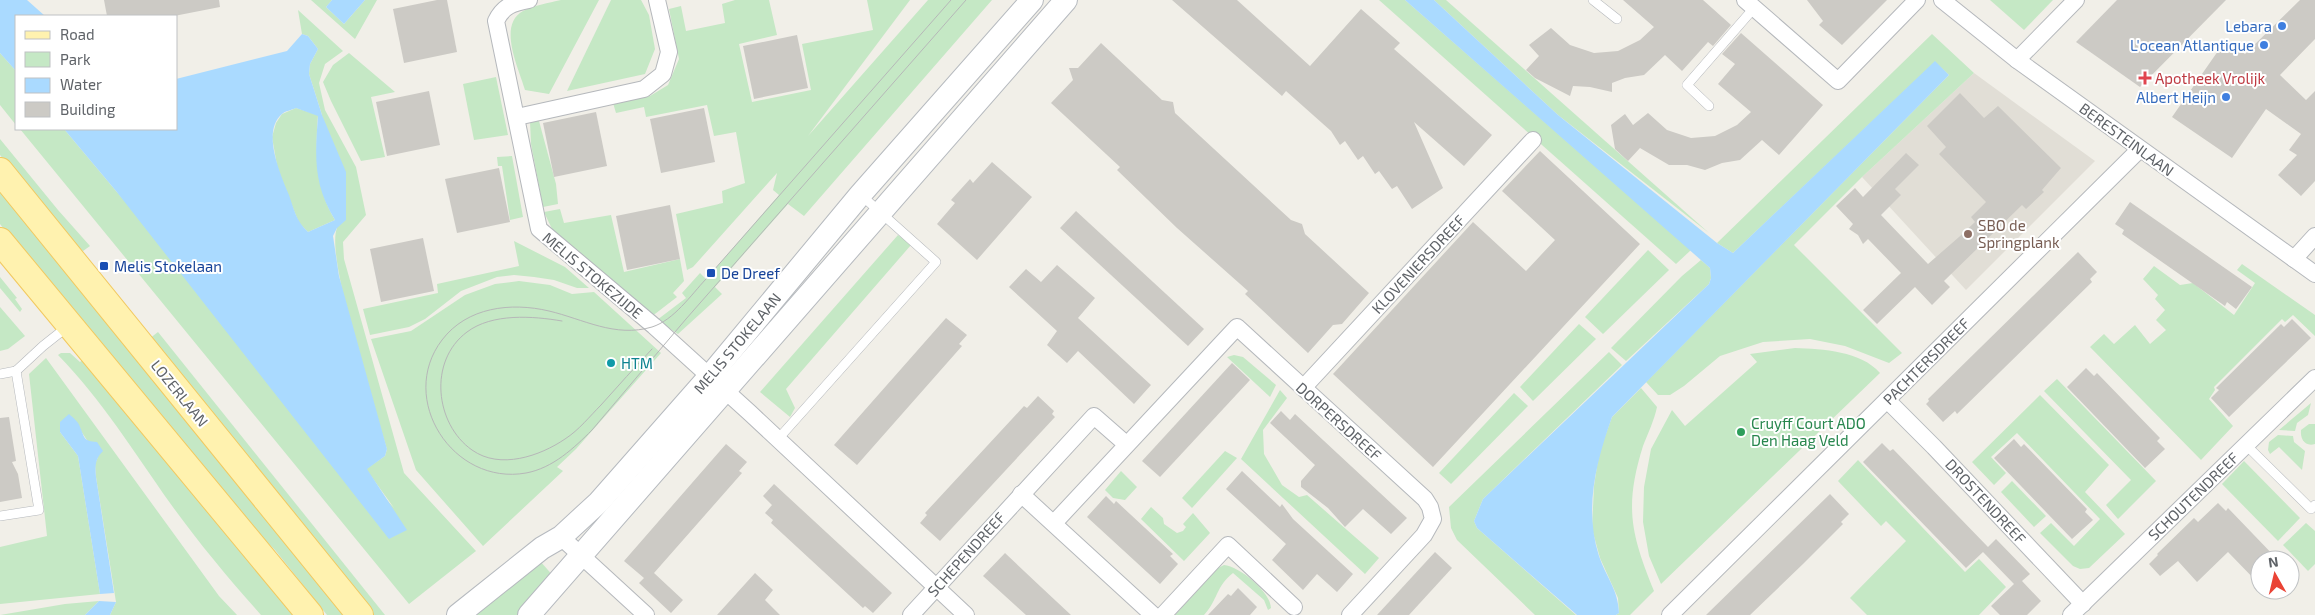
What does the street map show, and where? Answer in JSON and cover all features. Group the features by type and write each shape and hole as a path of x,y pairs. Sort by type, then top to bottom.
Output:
{"main road":[{"name":"LOZERLAAN","path":"0,171 360,615"},
{"path":"0,240 69,326 310,615"}],"street":[{"name":"MELIS STOKEZIJDE","path":"528,0 511,4 500,12 496,21 539,229 654,326 717,384"},
{"path":"517,117 644,90 663,74 669,52 657,0"},
{"name":"MELIS STOKELAAN","path":"529,615 582,554 717,384 860,195 1032,0"},
{"name":"MELIS STOKELAAN","path":"458,615 542,548 561,536 717,384 881,213 1066,0"},
{"path":"1749,4 1838,81 1917,0"},
{"name":"BERESTEINLAAN","path":"1942,0 2017,60 2315,274"},
{"path":"2017,60 2076,0"},
{"name":"KLOVENIERSDREEF","path":"1303,388 1533,140"},
{"name":"PACHTERSDREEF","path":"1670,615 2140,149"},
{"path":"2294,259 2315,236"},
{"name":"DORPERSDREEF","path":"1126,444 1236,327 1425,498 1430,507 1433,519 1424,535 1350,615"},
{"name":"SCHOUTENDREEF","path":"2077,609 2315,378"},
{"path":"717,384 966,615"},
{"name":"DROSTENDREEF","path":"1887,400 1934,447 2077,609"},
{"name":"SCHEPENDREEF","path":"911,615 1094,416 1126,444"},
{"path":"1054,523 1126,444"},
{"path":"1021,494 1153,615"},
{"path":"561,536 646,615"},
{"path":"1163,615 1228,545 1295,612"}],"lane":[{"path":"1593,0 1617,19"},
{"path":"1709,106 1687,84 1749,4"},
{"path":"778,439 936,262 860,195"},
{"path":"0,374 16,372 43,346 69,326"},
{"path":"0,516 39,510 16,372"},
{"path":"2246,445 2311,509 2315,505"}],"shaded area":[{"name":"SBO de Springplank","path":"1974,73 2095,161 1966,290 1862,177"}],"green space":[{"path":"311,0 332,0 326,7 344,24 365,0 377,0 355,39"},
{"path":"561,0 599,0 549,94 525,90 512,48 512,26 515,18 523,11"},
{"path":"611,0 641,0 649,15 655,49 645,74 567,91"},
{"path":"735,0 769,0 777,35 739,44 752,102 811,90 802,44 873,30 867,0 910,0 808,136 928,0 992,0 804,216 788,204 715,287 722,294 678,334 657,320 686,298 682,293 700,273 706,279 779,195 773,190 777,173 693,267 687,270 676,214 723,203 722,191 745,183 736,132 714,136 707,105 646,117 644,107 616,113 613,103 650,96 668,85 679,59 669,9 681,6 686,31 725,23 722,4"},
{"path":"1379,0 1405,0 1691,250 1676,264"},
{"path":"1434,0 1446,0 1709,233 1558,115"},
{"path":"1990,0 2053,0 2024,30"},
{"path":"298,10 343,51 325,64 319,83 325,110 356,167 366,215 343,242 344,259 404,473 476,551 409,604 21,130 65,130 394,508 366,469 385,456 387,449 353,335 338,269 335,244 337,228 322,115 309,74 310,64 318,49 308,36 302,34"},
{"path":"1932,34 1974,73 1862,177 1794,245 1902,353 1889,363 1845,346 1810,339 1763,342 1720,356 1684,386 1670,395 1658,395 1646,382 1949,75 1935,62 1733,253 1717,243"},
{"path":"0,53 15,70 15,124 0,105"},
{"path":"349,53 395,92 371,97 385,157 361,161 323,82 333,65"},
{"path":"496,77 508,135 474,140 463,84"},
{"path":"296,108 318,115 317,156 320,183 335,220 308,232 299,223 278,171 272,137 276,123 282,114"},
{"path":"530,121 539,121 556,184 558,204 543,207 531,144"},
{"path":"0,139 90,246 83,251 65,235 0,155"},
{"path":"512,156 523,217 510,220 502,166 498,166 497,157"},
{"path":"0,185 349,615 327,615 275,550 223,499 17,246 0,224"},
{"path":"560,209 564,223 611,215 624,272 680,259 684,281 673,293 677,297 651,317 552,229 544,212"},
{"path":"898,235 911,245 786,389 795,408 790,417 760,392"},
{"path":"514,241 565,267 589,288 577,288 554,280 534,277 514,275 497,277 461,291 425,319 409,327 370,335 363,309 438,293 437,284 519,266"},
{"path":"1648,250 1669,270 1603,334 1585,317"},
{"path":"1701,260 1710,268 1711,278 1709,284 1626,361 1611,348 1682,276"},
{"path":"2242,264 2315,315 2315,336 2293,315 2285,322 2282,319 2214,387 2215,390 2209,399 2233,426 2201,460 2090,347 2104,334 2114,344 2135,325 2150,344 2166,330 2156,320 2165,310 2155,299 2158,295 2143,279 2154,266 2180,285 2193,283 2234,315 2255,283 2237,270"},
{"path":"0,277 17,298 15,299 22,309 20,312 0,288"},
{"path":"519,281 550,285 572,294 594,292 661,353 576,449 557,467 563,471 483,546 416,470 371,339 411,331 465,295 495,284"},
{"path":"0,307 25,336 8,349 0,351"},
{"path":"1579,324 1596,339 1533,401 1520,387"},
{"path":"158,332 385,615 372,615 149,339"},
{"path":"1795,348 1817,349 1852,356 1863,360 1880,373 1661,584 1649,556 1643,522 1644,487 1651,449 1672,410 1685,426 1757,362 1750,354"},
{"path":"1609,352 1622,365 1483,499 1474,521 1477,528 1576,615 1535,615 1457,540 1451,528 1449,507"},
{"path":"70,353 80,362 85,358 294,615 261,615 192,532 103,408 58,355"},
{"path":"1234,355 1243,357 1276,385 1270,397 1227,357"},
{"path":"46,358 219,596 237,615 110,615 116,602 96,477 95,464 98,457 81,431 60,432 78,456 100,594 0,604 0,547 47,536 29,374"},
{"path":"2057,379 2156,481 2118,519 2106,505 2131,480 2044,391"},
{"path":"1641,388 1657,407 1637,467 1633,486 1633,520 1640,553 1654,591 1630,615 1616,615 1619,613 1618,598 1600,558 1592,529 1594,486 1599,453 1612,417"},
{"path":"1280,390 1287,398 1263,430 1264,454 1282,485 1299,497 1307,495 1379,558 1365,574 1241,459"},
{"path":"1514,393 1528,406 1451,484 1439,473"},
{"path":"2040,395 2109,465 2085,492 2125,534 2089,568 2080,569 2073,566 2040,533 2051,523 2074,546 2100,519 2017,433 1991,457 2006,473 1994,485 1972,462"},
{"path":"2311,403 2308,415 2297,423 2295,431 2279,430"},
{"path":"2309,424 2315,424 2315,444 2311,445 2304,442 2301,436 2301,430"},
{"path":"2278,435 2293,436 2294,442 2305,451 2302,470 2279,447 2270,454 2268,450 2269,442"},
{"path":"1225,451 1237,458 1192,508 1182,498"},
{"path":"1858,460 1965,572 1979,559 2006,587 1979,615 1867,615 1850,598 1906,541 1886,521 1881,526 1838,481"},
{"path":"2244,461 2300,518 2278,541 2222,484"},
{"path":"1121,471 1137,487 1125,500 1113,498 1105,490"},
{"path":"2012,481 2046,516 2034,527 2001,492"},
{"path":"1151,507 1163,518 1164,524 1177,533 1183,531 1186,527 1183,524 1193,513 1210,533 1184,561 1141,519"},
{"path":"2306,523 2315,531 2315,564 2308,571 2300,563 2300,550 2288,550 2283,545"},
{"path":"540,561 555,578 523,615 473,615"},
{"path":"1224,565 1238,570 1253,581 1266,595 1271,608 1268,610 1264,600 1233,573 1223,583 1204,615 1175,615 1218,568"},
{"path":"99,601 85,615 0,615 65,604"}],"water":[{"path":"0,0 27,0 44,15 15,15 15,70 0,53"},
{"path":"332,0 365,0 344,24 326,7"},
{"path":"1405,0 1434,0 1558,115 1717,243 1733,253 1935,61 1949,75 1612,417 1597,468 1592,503 1592,521 1599,556 1616,597 1619,613 1616,615 1577,615 1477,528 1474,521 1483,499 1709,284 1711,278 1710,268"},
{"path":"302,34 308,36 318,49 310,64 309,74 322,115 346,172 346,220 337,228 333,236 339,276 387,449 385,456 367,469 407,530 389,539 116,191 65,130 178,130 178,78 287,51","holes":["296,108 318,116 316,144 319,182 335,220 308,232 296,215 278,165 273,142 273,131 276,122 282,114"]},
{"path":"69,414 78,423 85,438 89,441 97,442 103,451 97,460 96,473 114,593 100,594 78,456 60,432 60,422"},
{"path":"99,601 116,602 110,615 85,615"}],"building":[{"path":"104,0 219,0 220,7 178,15 107,15"},
{"path":"437,0 447,0 457,52 404,63 393,9"},
{"path":"1172,0 1237,0 1310,66 1361,9 1400,43 1394,49 1492,135 1464,166 1414,122 1443,188 1412,209 1397,186 1392,189 1379,171 1375,174 1363,156 1358,160 1345,141 1340,145 1331,131 1286,91 1282,96"},
{"path":"1623,0 1703,0 1731,25 1713,46 1708,42 1682,71 1665,55 1644,75 1625,78 1612,83 1612,92 1590,87 1573,86 1570,96 1535,78 1526,70 1539,56 1529,45 1551,28 1570,45 1594,53 1618,51 1640,40 1654,27"},
{"path":"1807,0 1887,0 1842,45 1819,25 1823,21"},
{"path":"2117,0 2226,0 2140,87 2076,42"},
{"path":"2300,0 2315,0 2315,39 2280,75 2306,100 2315,91 2315,181 2301,196 2278,175 2297,155 2289,150 2301,134 2266,109 2232,158 2172,117 2225,41 2245,54"},
{"path":"1741,33 1823,105 1779,155 1762,140 1740,160 1722,163 1705,170 1687,165 1669,165 1640,148 1628,161 1615,149 1611,125 1625,114 1633,125 1648,113 1667,130 1691,138 1715,136 1737,125 1751,112 1718,84 1735,64 1722,54"},
{"path":"797,35 808,88 754,99 743,46"},
{"path":"1101,43 1162,100 1173,102 1175,113 1291,220 1302,224 1305,234 1369,293 1342,324 1333,325 1308,353 1245,294 1248,291 1177,228 1117,170 1120,167 1051,103 1073,80 1069,68 1078,68"},
{"path":"429,91 440,145 387,156 376,102"},
{"path":"1960,93 1984,118 1998,106 2061,168 2042,190 2044,192 2026,209 2022,205 1944,281 1950,287 1932,305 1915,287 1877,324 1863,310 1901,273 1868,239 1863,244 1858,235 1849,229 1853,224 1836,206 1855,188 1863,197 1906,153 1919,165 1895,189 1901,195 1881,215 1928,264 1959,237 1975,222 1971,217 1986,202 1939,154 1946,147 1927,126"},
{"path":"704,108 715,162 661,173 650,119"},
{"path":"596,112 607,166 554,177 543,123"},
{"path":"1540,151 1640,244 1433,467 1333,374 1473,222 1526,271 1555,240 1502,191"},
{"path":"992,162 1032,197 977,260 937,224 955,203 951,200 970,179 973,183"},
{"path":"499,168 510,222 457,233 445,179"},
{"path":"2130,202 2252,287 2236,309 2227,302 2225,306 2122,234 2124,230 2115,224"},
{"path":"670,205 680,259 627,270 616,216"},
{"path":"1076,211 1204,329 1188,346 1060,228"},
{"path":"423,238 434,291 381,302 370,249"},
{"path":"2078,252 2097,272 2090,279 2092,282 1957,414 1955,411 1943,422 1926,404 1929,401 1928,399"},
{"path":"1057,265 1095,298 1078,318 1151,385 1134,404 1078,351 1067,363 1047,345 1057,331 1009,287 1026,269 1041,282"},
{"path":"946,318 967,335 959,344 962,346 857,465 834,445"},
{"path":"2292,319 2311,338 2229,417 2211,398 2219,390 2216,388 2281,324 2284,327"},
{"path":"1232,363 1250,380 1160,477 1142,461"},
{"path":"2086,368 2094,376 2097,373 2160,438 2157,441 2165,449 2145,468 2067,387"},
{"path":"1038,396 1054,411 1052,414 1055,417 940,541 920,523 927,515 925,513 1024,406 1027,408"},
{"path":"1281,411 1290,420 1295,414 1407,518 1391,534 1363,509 1345,527 1328,508 1301,487 1301,481 1315,465 1270,423"},
{"path":"9,417 16,461 12,462 18,474 22,498 0,502 0,418"},
{"path":"2014,439 2021,447 2024,444 2087,509 2085,512 2093,520 2072,539 1994,458"},
{"path":"1882,443 1890,451 1893,449 1988,547 1996,539 2030,574 2022,581 2041,601 2027,615 2000,615 1991,606 2014,584 1983,552 1966,568 1863,462"},
{"path":"726,444 747,462 739,471 742,473 654,573 683,600 671,613 639,583 644,578 624,561"},
{"path":"1242,471 1280,507 1282,504 1293,519 1353,574 1337,592 1317,574 1303,590 1272,560 1286,544 1226,489"},
{"path":"774,484 892,593 873,613 865,606 863,608 771,523 773,520 765,513 772,505 763,496"},
{"path":"1830,494 1849,514 1841,522 1843,524 1803,564 1750,615 1706,615"},
{"path":"1106,496 1114,504 1116,501 1173,554 1170,556 1178,564 1160,584 1087,517"},
{"path":"2218,503 2226,511 2228,508 2268,550 2250,550 2250,575 2228,552 2197,582 2178,561 2160,576 2149,564 2194,518 2198,522"},
{"path":"1435,552 1452,568 1409,615 1377,615"},
{"path":"1005,553 1071,615 1026,615 983,576"},
{"path":"755,573 773,590 765,600 780,615 717,615"},
{"path":"1238,588 1257,607 1250,615 1208,615 1228,594 1231,596"}],"tram line":[{"path":"951,0 688,299 668,319 652,327 638,330 612,329 549,311 520,307 491,310 477,314 464,320 452,329 442,340 430,363 426,388 430,411 440,434 455,452 476,466 500,473 526,473 554,462 578,444 966,0"},
{"path":"562,321 526,317 500,319 477,326 454,344 446,359 442,375 441,392 444,409 450,425 460,439 472,450 483,456 507,460 532,455 555,445 584,423 652,349"}],"place":[{"name":"Lebara","path":"2282,26"},
{"name":"L'ocean Atlantique","path":"2264,45"},
{"name":"Apotheek Vrolijk","path":"2145,78"},
{"name":"Albert Heijn","path":"2226,97"},
{"name":"SBO de Springplank","path":"1968,234"},
{"name":"Melis Stokelaan","path":"104,266"},
{"name":"De Dreef","path":"711,273"},
{"name":"HTM","path":"611,363"},
{"name":"Cruyff Court ADO Den Haag Veld","path":"1741,432"}]}
